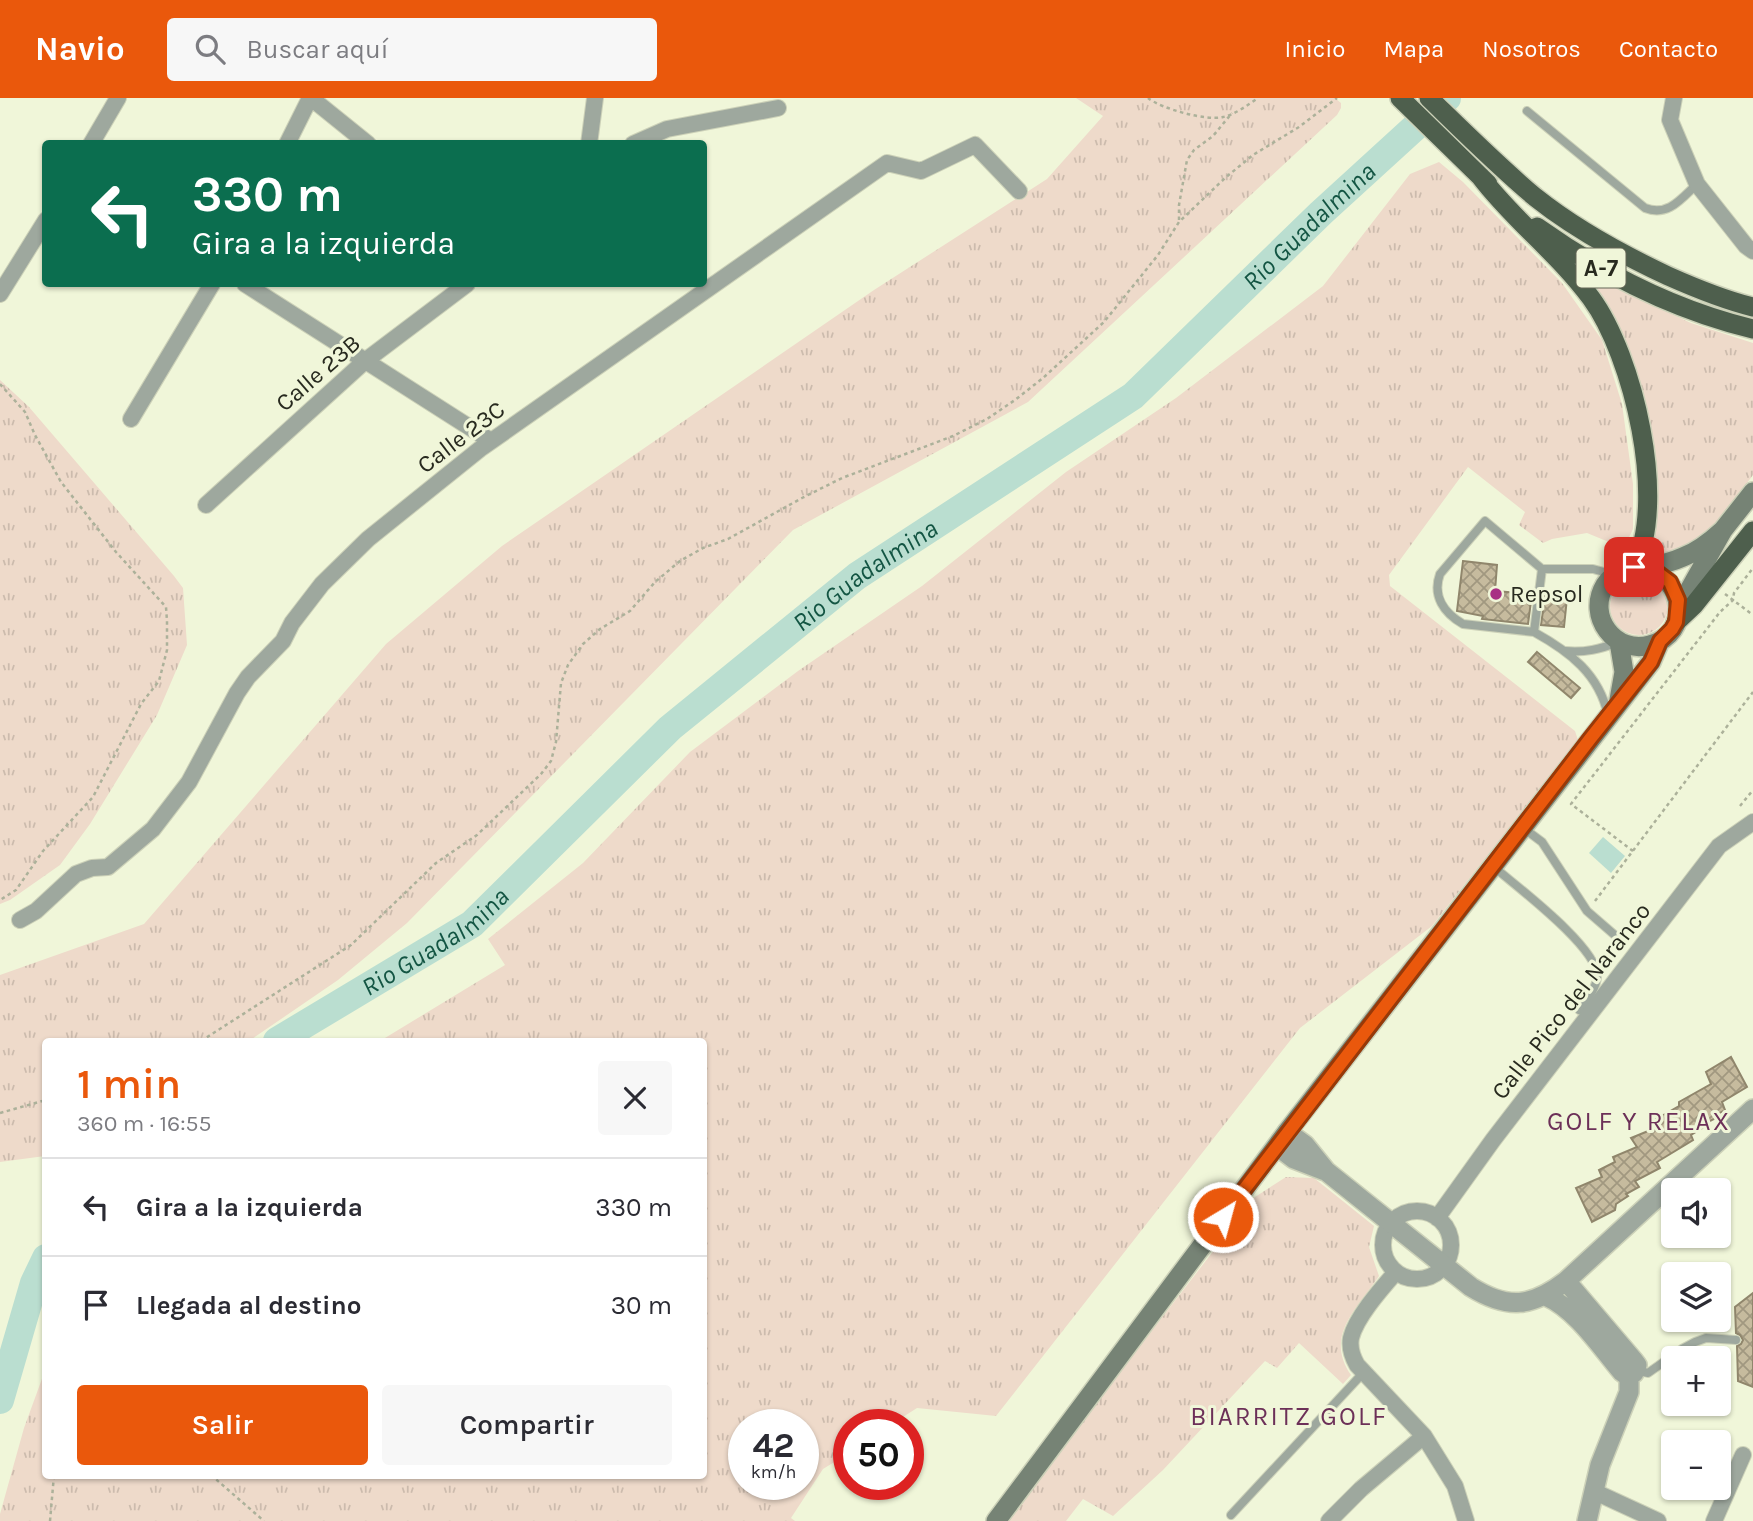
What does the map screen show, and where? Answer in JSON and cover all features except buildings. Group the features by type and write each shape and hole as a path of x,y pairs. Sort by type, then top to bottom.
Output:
{"highway":[{"name":"A-7","path":"1400,98 1475,172 1532,223 1607,272 1676,306 1753,329"},
{"name":"A-7","path":"1430,98 1485,153 1536,197 1591,237 1678,281 1753,307"},
{"path":"1475,172 1513,216 1580,284 1597,308 1617,347 1636,409 1648,488 1639,567"},
{"path":"1677,616 1694,605 1753,531"}],"main road":[{"path":"996,1521 1282,1139 1651,662 1660,641 1672,629 1723,530 1753,492"},
{"path":"1660,641 1640,647 1619,642 1603,626 1598,604 1603,589 1614,575 1685,556 1701,549 1723,530"},
{"path":"1639,567 1654,570 1670,582 1678,600 1677,616"},
{"path":"1613,710 1624,673 1619,642"}],"street":[{"path":"93,140 118,98"},
{"path":"289,140 310,98 363,140"},
{"path":"590,140 595,98"},
{"path":"1674,98 1670,120 1698,184 1746,246 1753,251"},
{"path":"642,140 667,129 778,108"},
{"name":"Calle 23C","path":"20,920 36,911 75,874 92,868 108,867 153,829 190,782 248,677 283,641 292,623 322,584 368,539 491,442 887,163 920,171 975,145 1019,191"},
{"path":"0,294 42,226"},
{"path":"131,419 210,287"},
{"path":"250,287 491,442"},
{"name":"Calle 23B","path":"206,505 365,361 463,287"},
{"name":"Calle Pico del Naranco","path":"1437,1218 1501,1129 1719,846 1753,822"},
{"path":"1282,1139 1294,1159 1326,1171 1444,1266 1490,1299 1524,1303 1546,1296 1566,1281 1753,1109"},
{"path":"1407,1211 1428,1212 1437,1218 1446,1225 1452,1246 1450,1257 1444,1266 1436,1273 1416,1279 1396,1272 1384,1254 1384,1233 1390,1223 1407,1211"},
{"path":"1396,1272 1355,1326 1350,1339 1351,1353 1364,1372 1424,1436 1455,1486 1466,1521"},
{"path":"1566,1281 1637,1365 1600,1465 1587,1521"},
{"path":"1546,1296 1556,1300 1579,1322 1622,1372 1632,1373"},
{"path":"1329,1521 1424,1436"},
{"path":"1714,1521 1743,1455"},
{"path":"1593,1490 1658,1521"}],"lane":[{"path":"1527,111 1645,208 1668,210 1698,184"},
{"path":"1613,710 1595,681 1564,651 1534,632 1463,624 1454,619 1440,601 1437,583 1440,574 1485,521 1542,569 1593,569 1614,575"},
{"path":"1534,632 1542,569"},
{"path":"1564,651 1594,651 1619,642"},
{"path":"1522,827 1542,842 1587,911 1617,937"},
{"path":"1492,866 1552,918 1593,959 1597,968 1594,988 1578,1010"},
{"path":"1632,1373 1648,1373 1682,1349 1706,1338 1736,1340"},
{"path":"1231,1514 1364,1372"}],"path":[{"path":"1149,98 1163,108 1210,117 1223,117 1258,98"},
{"path":"206,1038 351,945 436,863 477,835 541,774 551,761 556,742 561,683 568,665 583,644 600,629 629,611 655,582 703,548 728,539 842,478 953,436 987,419 1043,378 1104,322 1158,255 1179,222 1253,155 1300,127 1337,98"},
{"path":"1179,222 1179,205 1187,160 1194,150 1213,136 1232,113"},
{"path":"0,384 25,412 34,435 61,482 116,552 166,607 167,650 159,681 141,704 93,797 43,851 16,890 0,900"},
{"path":"1633,851 1571,804 1720,612 1733,600 1734,593 1753,568"},
{"path":"1728,597 1753,615"},
{"path":"1587,911 1753,692"},
{"path":"1740,806 1753,790"},
{"path":"0,1113 42,1101"},
{"path":"50,1521 54,1479"},
{"path":"216,1479 264,1521"}],"green space":[{"path":"1076,98 1335,98 1341,103 1337,115 1028,402 793,530 407,923 338,980 253,1038 42,1038 42,1156 0,1162 0,975 144,924 386,644 502,546 874,290 1047,179 1103,116"},
{"path":"1439,162 1463,182 1562,283 1602,340 1622,404 1633,484 1633,529 1622,552 1621,547 1587,533 1543,543 1519,525 1525,512 1468,467 1389,575 1390,586 1575,731 1578,740 1432,926 1300,1028 996,1416 917,1408 833,1409 833,1463 819,1475 819,1409 728,1409 728,1500 803,1500 791,1518 795,1521 0,1521 24,1428 42,1379 42,1479 707,1479 707,1038 385,1038 505,965 488,939 583,863 690,752 798,671 922,586 1066,472 1176,398 1323,286 1410,174"},
{"path":"1567,258 1633,296 1691,323 1753,343 1753,475 1706,537 1689,548 1651,558 1654,519 1647,428"},
{"path":"0,380 29,407 183,588 187,645 157,715 90,824 60,865 0,904"},
{"path":"1633,577 1645,577 1660,585 1668,600 1668,612 1660,627 1645,635 1633,635 1618,627 1610,612 1610,600 1618,585"},
{"path":"1286,1177 1314,1178 1374,1226 1369,1247 1379,1276 1353,1312 1342,1335 1341,1348 1351,1375 1343,1384 1299,1343 1277,1368 1265,1361 1163,1470 1113,1516 1083,1499 1066,1521 1005,1521 1255,1197"}],"shaded area":[{"path":"1603,837 1625,856 1611,873 1589,853"}],"waterway":[{"name":"Rio Guadalmina","path":"282,1038 472,924 670,728 857,576 1133,396 1321,213 1447,98"},
{"name":"Rio Guadalmina","path":"0,1400 34,1283 42,1266"}],"place":[{"name":"Repsol","path":"1496,594"}],"district":[{"name":"GOLF Y RELAX","path":"1639,1121"},
{"name":"BIARRITZ GOLF","path":"1289,1416"}],"route":[{"path":"1223,1217 1590,739 1628,694 1651,662 1660,641 1672,629 1678,610 1675,590 1663,575 1645,567 1634,567"}]}
